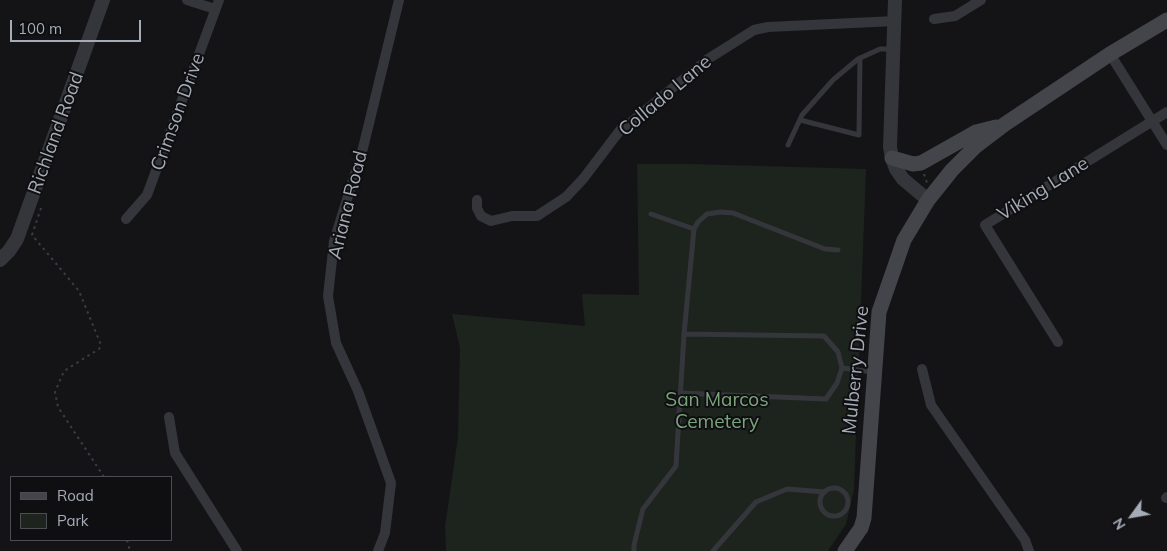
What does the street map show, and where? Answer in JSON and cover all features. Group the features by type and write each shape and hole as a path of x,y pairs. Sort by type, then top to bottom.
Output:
{"main road":[{"name":"Mulberry Drive","path":"845,551 861,528 864,518 880,312 904,240 928,200 952,170 976,146 1005,124 1110,54 1167,20"},
{"path":"892,158 913,164 921,162 976,132 1005,124"}],"street":[{"name":"Richland Road","path":"0,260 17,239 103,0"},
{"path":"187,0 217,5"},
{"name":"Ariana Road","path":"378,551 385,533 391,483 358,392 336,343 328,296 334,241 362,148 399,0"},
{"path":"896,0 890,147 896,169 903,179 928,200"},
{"path":"934,19 955,16 981,0"},
{"name":"Crimson Drive","path":"126,219 148,195 217,5"},
{"name":"Collado Lane","path":"477,200 477,208 481,216 491,221 512,216 537,216 566,197 583,179 621,129 708,59 754,30 768,27 895,21"},
{"path":"1110,54 1167,145"},
{"name":"Viking Lane","path":"1058,342 985,225 1167,112"},
{"path":"922,369 931,405 1026,540 1029,551"},
{"path":"169,417 175,453 237,551"}],"lane":[{"path":"788,145 802,115 819,95 860,58 880,49 894,49"},
{"path":"800,120 859,135 860,58"},
{"path":"634,551 643,509 676,466 684,334 694,229 698,222 707,214 720,212 733,214 825,249 838,250"},
{"path":"651,214 694,229"},
{"path":"680,393 826,399 837,383 842,368 838,352 824,336 684,334"},
{"path":"842,368 874,372"},
{"path":"713,551 756,502 787,489 825,492 833,488 845,493 848,501 844,512 832,515 824,511 821,499 825,492"}],"path":[{"path":"922,173 925,175 927,183"},
{"path":"43,202 32,235 79,292 101,345 99,349 64,371 55,392 58,408 103,476"}],"green space":[{"name":"San Marcos Cemetery","path":"637,164 866,169 854,490 846,524 828,551 446,551 445,527 458,437 460,348 452,314 585,326 582,294 639,295"}]}
